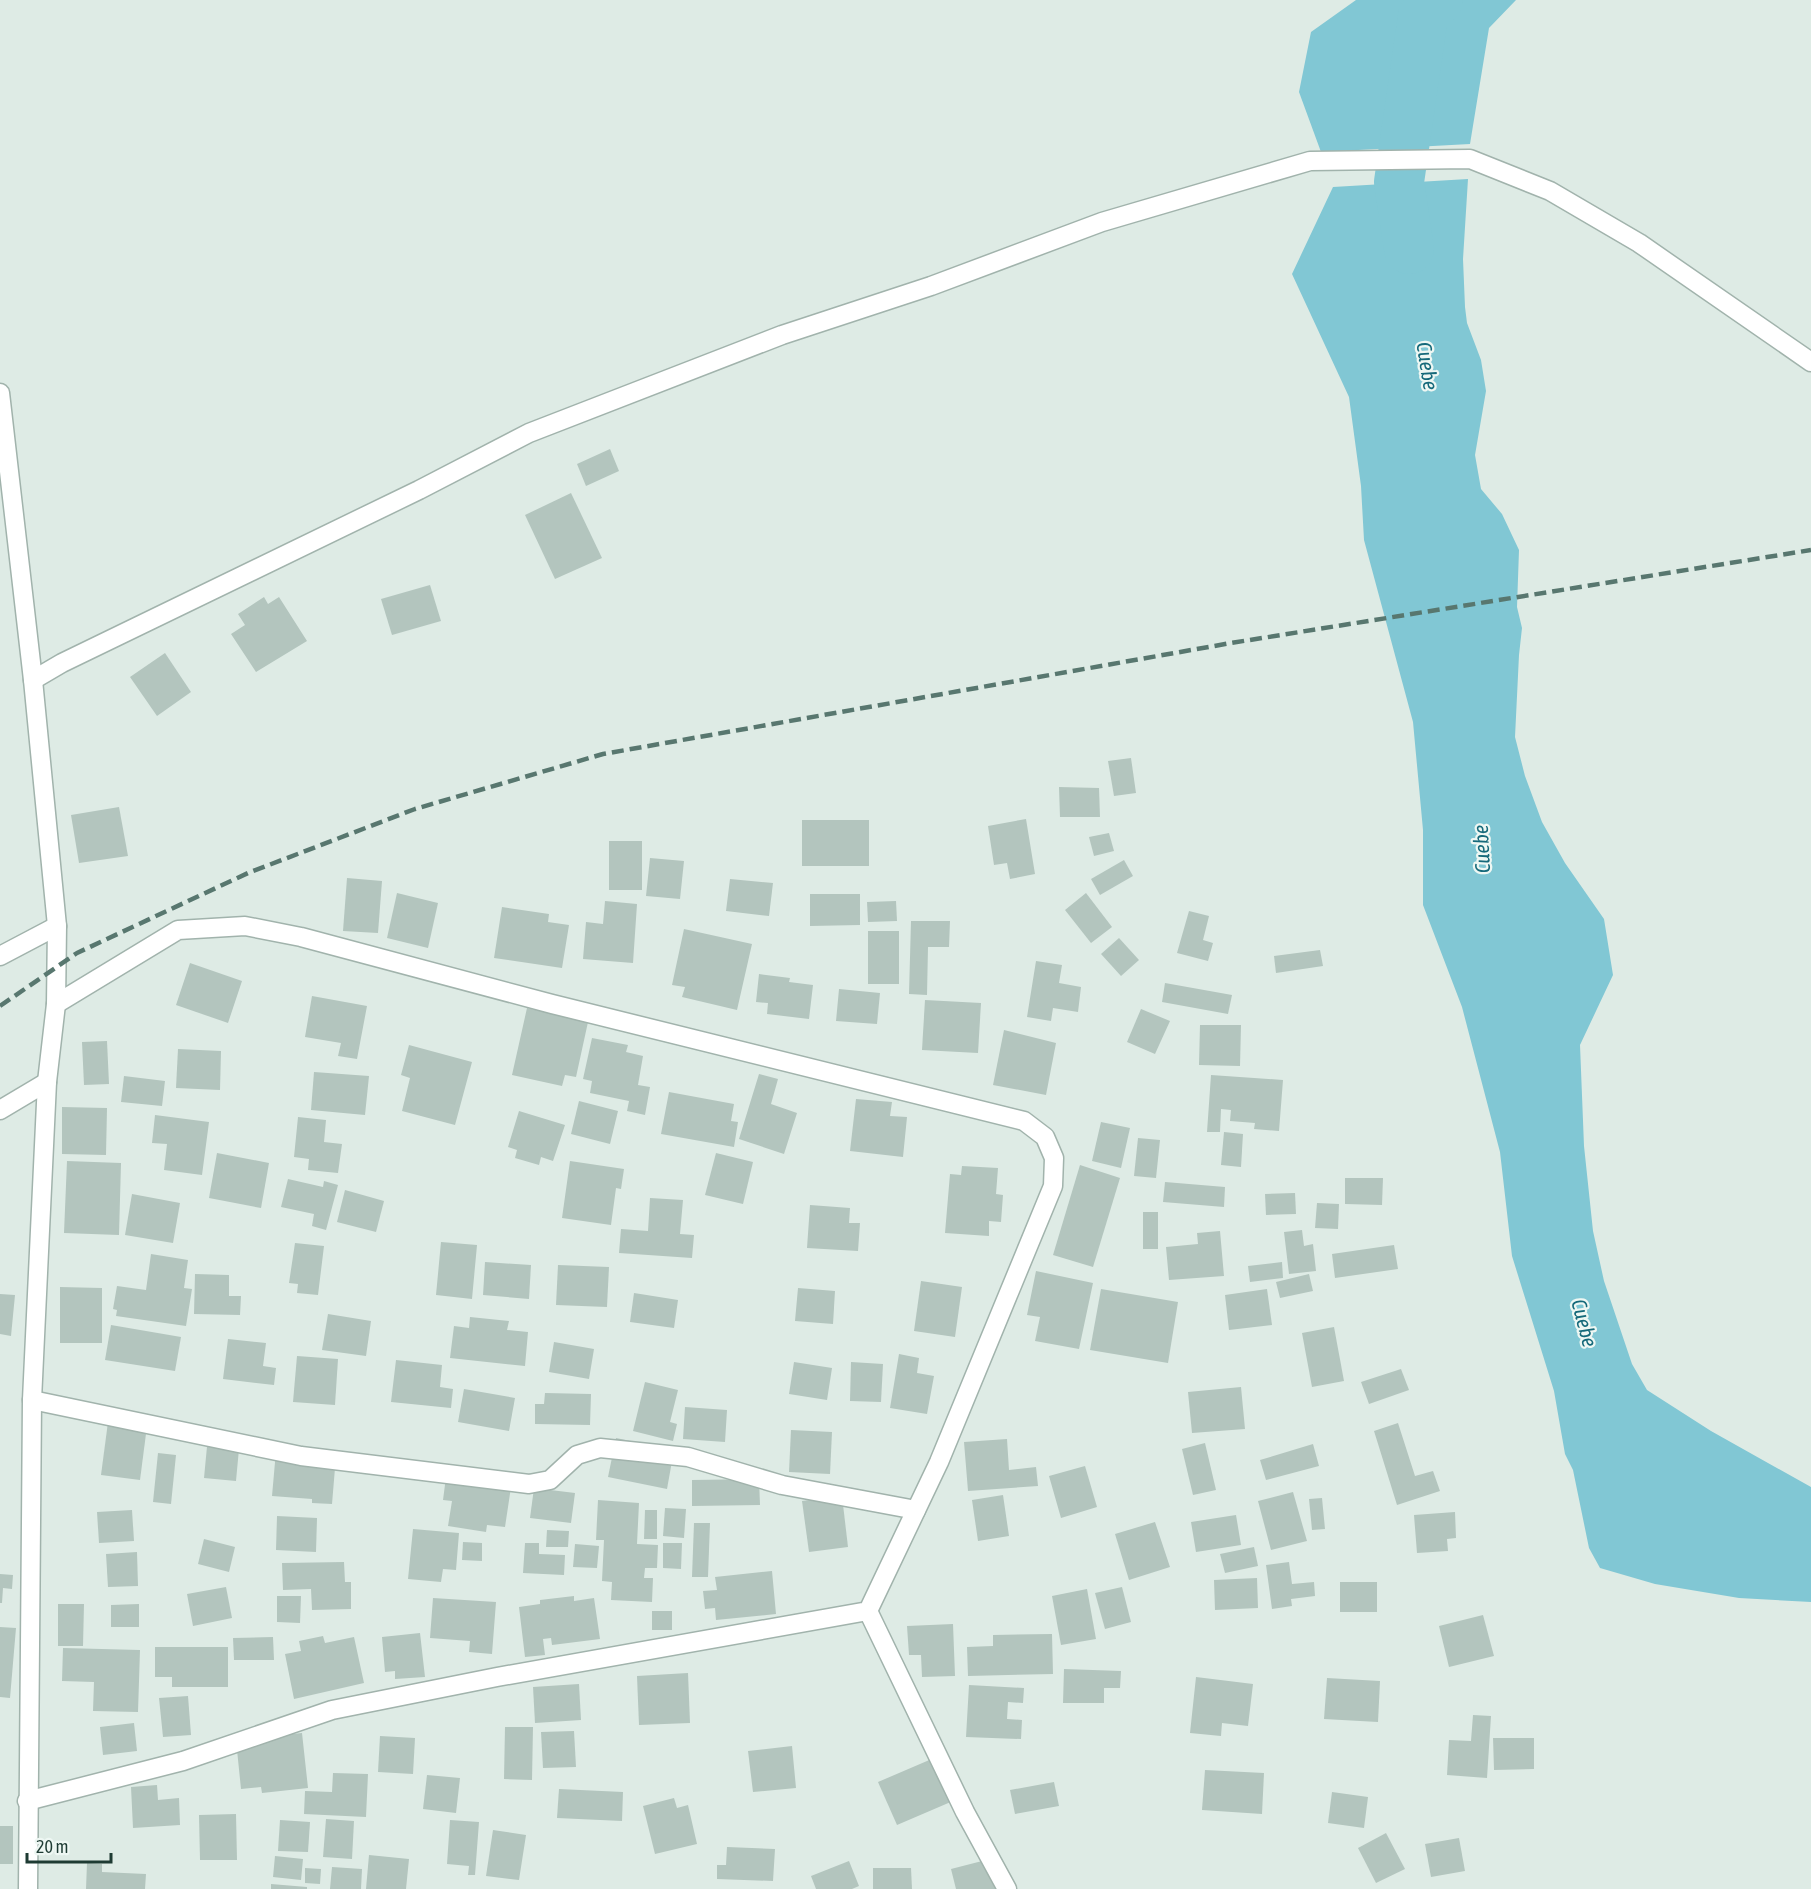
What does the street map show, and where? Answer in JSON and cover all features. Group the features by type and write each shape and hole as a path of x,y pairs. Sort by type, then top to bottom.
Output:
{"street":[{"path":"33,680 62,663 539,429 782,334 931,286 1102,222 1310,160 1470,159 1550,191 1639,243 1811,362"},
{"path":"0,393 33,680 57,926 56,1004 47,1082 32,1400 27,1889"},
{"path":"0,956 57,926"},
{"path":"56,1004 178,930 245,926 301,937 552,1004 1024,1121 1045,1137 1054,1158 1053,1186 944,1451 868,1611"},
{"path":"0,1110 47,1082"},
{"path":"32,1400 301,1456 529,1484 550,1480 577,1455 600,1448 688,1457 782,1485 916,1510"},
{"path":"27,1801 183,1761 332,1710 497,1677 868,1611"},
{"path":"868,1611 965,1812 1007,1889"}],"water":[{"path":"1356,0 1516,0 1489,28 1470,144 1321,152 1299,92 1311,32"},
{"path":"1468,179 1463,259 1465,307 1467,323 1481,360 1486,391 1475,455 1481,489 1502,514 1519,550 1517,607 1522,628 1515,737 1525,776 1542,822 1565,863 1604,919 1613,975 1580,1045 1584,1146 1593,1231 1604,1281 1632,1364 1647,1390 1711,1431 1811,1487 1811,1602 1739,1598 1655,1584 1600,1568 1589,1548 1573,1470 1565,1454 1554,1391 1512,1256 1500,1152 1462,1007 1423,905 1423,830 1413,722 1364,540 1361,486 1349,397 1292,274 1333,187"}],"building":[{"path":"610,449 619,471 586,486 577,464"},
{"path":"571,493 602,558 555,579 525,515"},
{"path":"430,585 441,621 392,635 381,599"},
{"path":"264,597 268,604 279,597 307,641 256,672 231,634 245,625 238,614"},
{"path":"165,653 191,692 157,716 130,677"},
{"path":"1131,758 1136,793 1114,796 1108,761"},
{"path":"1059,787 1099,788 1100,817 1060,817"},
{"path":"119,807 128,856 79,863 71,815"},
{"path":"1026,819 1035,874 1010,879 1007,863 994,865 988,826"},
{"path":"802,820 869,820 869,866 802,866"},
{"path":"1109,833 1114,851 1094,856 1089,837"},
{"path":"609,841 642,841 642,890 609,890"},
{"path":"650,858 684,861 680,899 646,896"},
{"path":"1124,860 1133,876 1100,895 1091,879"},
{"path":"347,878 382,881 378,933 343,931"},
{"path":"730,879 773,883 769,916 726,911"},
{"path":"397,893 438,903 428,948 387,938"},
{"path":"1086,893 1112,927 1091,943 1065,910"},
{"path":"810,894 860,894 860,925 810,926"},
{"path":"605,901 637,904 633,963 583,959 586,922 603,924"},
{"path":"896,901 897,921 868,922 867,902"},
{"path":"502,907 549,914 548,922 569,925 562,968 494,958"},
{"path":"1189,911 1209,916 1203,940 1213,943 1208,961 1177,953"},
{"path":"911,921 950,921 949,947 928,947 927,995 909,994"},
{"path":"684,929 752,944 737,1010 682,997 685,987 672,985"},
{"path":"868,931 899,931 899,984 868,984"},
{"path":"1119,938 1139,960 1121,976 1101,954"},
{"path":"1320,950 1323,966 1276,973 1274,956"},
{"path":"1036,961 1062,965 1059,983 1081,987 1078,1012 1053,1008 1051,1021 1027,1017"},
{"path":"190,963 242,981 228,1023 176,1005"},
{"path":"759,974 790,978 789,982 813,985 809,1019 767,1014 768,1003 756,1002"},
{"path":"1165,983 1232,995 1228,1014 1162,1002"},
{"path":"839,989 880,993 877,1024 836,1021"},
{"path":"312,996 367,1006 357,1059 338,1056 341,1043 305,1037"},
{"path":"925,1000 981,1003 978,1053 922,1050"},
{"path":"527,1008 588,1022 576,1077 565,1075 562,1086 512,1075"},
{"path":"1141,1009 1170,1021 1155,1054 1127,1042"},
{"path":"1200,1025 1241,1025 1240,1066 1199,1065"},
{"path":"1004,1030 1056,1043 1046,1095 993,1085"},
{"path":"592,1038 628,1045 626,1052 643,1056 638,1085 650,1087 645,1115 627,1111 629,1101 590,1093 592,1081 583,1079"},
{"path":"107,1041 109,1084 84,1085 82,1042"},
{"path":"409,1045 472,1062 455,1125 402,1111 410,1078 401,1075"},
{"path":"178,1049 221,1051 220,1090 176,1088"},
{"path":"314,1072 369,1076 365,1115 311,1110"},
{"path":"759,1074 778,1079 771,1104 797,1113 784,1154 739,1139"},
{"path":"1211,1075 1283,1080 1279,1131 1254,1129 1255,1123 1230,1121 1231,1110 1221,1109 1220,1132 1207,1132"},
{"path":"124,1076 165,1081 162,1106 121,1102"},
{"path":"669,1092 734,1104 731,1121 738,1122 734,1147 661,1134"},
{"path":"856,1099 892,1102 890,1116 907,1117 903,1157 850,1151"},
{"path":"579,1101 618,1111 610,1144 571,1134"},
{"path":"62,1107 107,1108 106,1155 62,1154"},
{"path":"519,1111 565,1125 553,1161 541,1157 539,1165 515,1158 517,1150 508,1147"},
{"path":"155,1115 209,1122 202,1175 164,1170 167,1144 152,1143"},
{"path":"298,1117 326,1120 324,1142 342,1144 338,1173 308,1170 309,1159 294,1157"},
{"path":"1101,1122 1130,1128 1121,1168 1092,1161"},
{"path":"1224,1132 1243,1134 1241,1167 1221,1165"},
{"path":"1138,1138 1160,1140 1156,1178 1134,1176"},
{"path":"217,1153 269,1163 261,1208 209,1198"},
{"path":"716,1153 753,1162 743,1204 705,1195"},
{"path":"67,1161 121,1163 119,1235 64,1233"},
{"path":"570,1161 624,1169 621,1189 616,1188 611,1225 562,1218"},
{"path":"1080,1165 1120,1178 1093,1267 1053,1255"},
{"path":"962,1166 998,1168 996,1194 1003,1195 1001,1222 989,1221 989,1236 945,1233 950,1174 961,1175"},
{"path":"1345,1178 1383,1178 1382,1205 1345,1204"},
{"path":"288,1179 323,1187 324,1181 338,1185 326,1230 312,1226 314,1214 281,1207"},
{"path":"1165,1182 1225,1187 1224,1207 1163,1202"},
{"path":"345,1190 384,1201 376,1232 337,1222"},
{"path":"1295,1193 1296,1214 1266,1215 1265,1194"},
{"path":"132,1194 180,1203 173,1243 125,1235"},
{"path":"650,1198 683,1200 680,1234 694,1235 692,1258 619,1253 621,1229 648,1231"},
{"path":"1317,1203 1339,1204 1338,1229 1315,1228"},
{"path":"810,1205 850,1208 849,1223 860,1223 858,1251 807,1248"},
{"path":"1143,1212 1158,1212 1158,1249 1143,1249"},
{"path":"1302,1230 1304,1246 1313,1244 1316,1271 1289,1274 1284,1232"},
{"path":"1220,1231 1224,1276 1169,1280 1166,1247 1198,1244 1197,1233"},
{"path":"441,1242 477,1245 472,1299 436,1295"},
{"path":"295,1243 324,1246 318,1295 297,1293 298,1284 289,1283"},
{"path":"1394,1245 1398,1269 1335,1278 1332,1254"},
{"path":"151,1254 188,1260 184,1288 192,1289 186,1326 116,1316 117,1310 113,1309 117,1286 146,1290"},
{"path":"485,1262 531,1265 529,1299 483,1295"},
{"path":"1282,1262 1283,1278 1250,1282 1248,1266"},
{"path":"558,1265 609,1267 607,1307 556,1305"},
{"path":"1036,1271 1093,1283 1079,1349 1035,1341 1040,1317 1027,1315"},
{"path":"195,1274 229,1275 229,1296 241,1296 240,1315 194,1314"},
{"path":"1309,1274 1313,1291 1280,1298 1276,1282"},
{"path":"921,1281 962,1287 955,1337 914,1331"},
{"path":"60,1287 102,1288 102,1343 60,1343"},
{"path":"798,1288 835,1291 833,1324 795,1321"},
{"path":"1101,1289 1178,1302 1168,1363 1090,1350"},
{"path":"1267,1289 1272,1325 1229,1330 1225,1295"},
{"path":"634,1293 678,1300 674,1328 630,1322"},
{"path":"0,1294 15,1295 11,1336 0,1334"},
{"path":"328,1314 371,1321 366,1356 322,1350"},
{"path":"470,1317 509,1321 507,1330 528,1332 525,1366 450,1358 454,1326 469,1328"},
{"path":"111,1325 181,1337 175,1371 105,1360"},
{"path":"1334,1327 1344,1381 1312,1387 1302,1333"},
{"path":"228,1339 266,1343 263,1366 276,1368 274,1385 223,1379"},
{"path":"554,1342 594,1349 589,1379 549,1372"},
{"path":"899,1354 919,1358 917,1373 934,1376 927,1414 890,1408"},
{"path":"297,1356 338,1359 335,1405 293,1402"},
{"path":"396,1360 442,1365 440,1387 453,1389 451,1408 391,1402"},
{"path":"794,1362 832,1368 827,1400 789,1394"},
{"path":"851,1362 883,1364 881,1402 850,1401"},
{"path":"1401,1369 1409,1390 1369,1404 1361,1382"},
{"path":"645,1382 678,1390 670,1422 677,1424 673,1441 633,1431"},
{"path":"1241,1387 1245,1429 1192,1433 1188,1392"},
{"path":"464,1389 515,1398 509,1431 458,1422"},
{"path":"545,1393 591,1394 590,1425 535,1424 535,1404 544,1404"},
{"path":"685,1407 727,1410 725,1442 683,1439"},
{"path":"108,1422 147,1426 140,1480 101,1475"},
{"path":"1398,1423 1415,1476 1433,1471 1440,1491 1397,1505 1374,1431"},
{"path":"791,1430 832,1432 830,1474 789,1472"},
{"path":"208,1436 240,1438 236,1481 204,1478"},
{"path":"616,1438 674,1450 667,1489 608,1477"},
{"path":"1007,1439 1009,1470 1036,1467 1038,1486 968,1491 964,1442"},
{"path":"1205,1443 1216,1490 1193,1495 1182,1449"},
{"path":"1313,1444 1319,1466 1266,1480 1260,1460"},
{"path":"276,1451 336,1456 332,1504 312,1503 312,1499 272,1496"},
{"path":"158,1453 176,1455 171,1504 153,1502"},
{"path":"1085,1466 1097,1507 1061,1518 1049,1476"},
{"path":"446,1477 511,1487 505,1527 487,1525 486,1532 448,1526 452,1501 443,1500"},
{"path":"759,1479 760,1505 692,1506 692,1480"},
{"path":"534,1488 575,1493 571,1523 530,1518"},
{"path":"1293,1492 1307,1541 1271,1550 1258,1501"},
{"path":"1003,1495 1009,1536 978,1541 972,1500"},
{"path":"842,1496 848,1547 809,1552 802,1501"},
{"path":"1322,1498 1325,1529 1312,1530 1309,1499"},
{"path":"598,1500 639,1503 637,1544 658,1545 657,1568 645,1568 644,1578 653,1578 652,1602 611,1600 612,1582 602,1581 604,1540 596,1540"},
{"path":"665,1508 686,1509 684,1538 663,1536"},
{"path":"132,1510 134,1541 99,1543 97,1512"},
{"path":"645,1510 657,1510 657,1539 644,1539"},
{"path":"1455,1512 1456,1538 1447,1539 1448,1551 1417,1553 1414,1515"},
{"path":"1236,1515 1241,1545 1196,1552 1191,1522"},
{"path":"277,1516 317,1518 316,1552 276,1550"},
{"path":"1155,1522 1170,1567 1129,1580 1115,1534"},
{"path":"694,1523 710,1523 708,1577 692,1577"},
{"path":"413,1529 459,1533 456,1570 443,1569 441,1582 408,1579"},
{"path":"547,1530 569,1531 568,1547 546,1547"},
{"path":"204,1539 235,1547 229,1572 198,1564"},
{"path":"463,1542 482,1543 482,1561 462,1560"},
{"path":"525,1543 539,1543 539,1554 565,1555 564,1575 523,1573"},
{"path":"663,1543 682,1543 681,1569 663,1568"},
{"path":"575,1544 599,1546 597,1568 573,1567"},
{"path":"1254,1547 1258,1566 1225,1573 1220,1554"},
{"path":"137,1552 138,1586 108,1587 106,1554"},
{"path":"344,1562 345,1582 351,1582 351,1609 312,1610 311,1589 283,1590 282,1563"},
{"path":"1289,1562 1292,1584 1314,1582 1315,1596 1291,1599 1292,1606 1272,1609 1266,1565"},
{"path":"772,1571 776,1614 716,1620 715,1608 705,1609 703,1591 717,1590 715,1577"},
{"path":"0,1574 13,1575 12,1589 3,1588 2,1603 0,1603"},
{"path":"1257,1578 1258,1608 1215,1610 1214,1580"},
{"path":"1340,1582 1377,1582 1377,1612 1340,1612"},
{"path":"226,1587 232,1618 193,1626 187,1594"},
{"path":"1122,1587 1131,1622 1105,1629 1095,1593"},
{"path":"1087,1589 1096,1639 1061,1645 1052,1596"},
{"path":"277,1596 301,1596 300,1623 277,1622"},
{"path":"574,1596 574,1601 594,1598 600,1639 552,1645 551,1638 543,1639 545,1655 525,1657 519,1607 540,1604 540,1600"},
{"path":"433,1598 496,1602 492,1654 469,1652 470,1641 430,1638"},
{"path":"58,1604 84,1604 83,1646 58,1646"},
{"path":"139,1604 139,1627 111,1627 111,1605"},
{"path":"652,1611 672,1611 672,1630 652,1630"},
{"path":"1483,1615 1494,1656 1449,1667 1439,1626"},
{"path":"953,1624 955,1676 922,1677 921,1655 909,1655 907,1626"},
{"path":"0,1627 16,1628 10,1698 0,1697"},
{"path":"420,1633 425,1677 395,1679 395,1671 385,1672 382,1637"},
{"path":"1052,1634 1053,1674 968,1676 967,1647 993,1646 993,1635"},
{"path":"323,1636 325,1643 354,1637 364,1683 294,1699 285,1654 301,1651 299,1641"},
{"path":"273,1637 274,1660 234,1660 233,1638"},
{"path":"155,1647 228,1647 228,1687 172,1687 172,1677 155,1677"},
{"path":"63,1648 140,1650 138,1712 93,1711 94,1682 62,1681"},
{"path":"1064,1669 1121,1671 1120,1688 1104,1688 1104,1703 1063,1703"},
{"path":"688,1673 690,1723 639,1725 637,1676"},
{"path":"1196,1677 1253,1684 1248,1726 1222,1723 1221,1736 1190,1733"},
{"path":"1327,1678 1380,1681 1378,1722 1324,1719"},
{"path":"579,1684 581,1720 535,1723 533,1687"},
{"path":"969,1685 1024,1688 1023,1703 1008,1702 1007,1719 1022,1720 1021,1739 966,1737"},
{"path":"188,1696 191,1735 163,1737 159,1698"},
{"path":"1473,1715 1491,1716 1487,1778 1447,1775 1449,1740 1471,1741"},
{"path":"134,1723 137,1751 103,1755 100,1727"},
{"path":"505,1727 533,1727 532,1780 504,1779"},
{"path":"574,1731 576,1767 543,1768 541,1732"},
{"path":"302,1733 308,1788 262,1793 261,1787 241,1789 236,1740"},
{"path":"380,1736 415,1738 413,1774 378,1772"},
{"path":"1493,1738 1534,1738 1534,1769 1494,1770"},
{"path":"792,1746 796,1788 753,1792 748,1751"},
{"path":"934,1758 953,1801 897,1825 878,1782"},
{"path":"1205,1770 1264,1773 1262,1814 1202,1810"},
{"path":"333,1773 368,1774 366,1817 304,1814 305,1791 332,1792"},
{"path":"427,1775 460,1778 456,1813 423,1809"},
{"path":"1054,1782 1059,1806 1015,1814 1010,1790"},
{"path":"157,1785 158,1800 179,1798 180,1825 133,1828 131,1787"},
{"path":"559,1789 623,1792 622,1821 557,1818"},
{"path":"1332,1792 1368,1797 1364,1828 1328,1823"},
{"path":"674,1798 677,1808 688,1805 697,1844 655,1854 643,1806"},
{"path":"236,1814 237,1860 200,1860 199,1815"},
{"path":"326,1819 354,1821 352,1859 323,1857"},
{"path":"280,1820 310,1822 308,1852 278,1851"},
{"path":"450,1820 479,1822 475,1875 468,1875 469,1866 447,1864"},
{"path":"0,1826 13,1826 13,1864 0,1864"},
{"path":"493,1830 526,1835 519,1880 486,1876"},
{"path":"1386,1833 1405,1869 1376,1883 1358,1848"},
{"path":"1459,1838 1465,1871 1431,1877 1425,1844"},
{"path":"727,1847 775,1849 773,1881 717,1879 717,1865 726,1865"},
{"path":"369,1855 409,1859 406,1889 366,1889"},
{"path":"275,1856 303,1859 301,1880 273,1877"},
{"path":"986,1860 991,1880 1006,1876 1010,1889 956,1889 951,1869"},
{"path":"849,1861 859,1886 852,1889 816,1889 811,1876"},
{"path":"87,1863 102,1864 102,1872 146,1874 145,1889 86,1889"},
{"path":"332,1867 362,1869 361,1889 330,1889"},
{"path":"305,1868 321,1869 320,1884 305,1883"},
{"path":"873,1868 911,1868 912,1889 873,1889"},
{"path":"271,1884 307,1887 307,1889 271,1889"}],"waterway":[{"name":"Cuebe","path":"1409,249 1399,182 1423,16 1438,0"}],"railway":[{"path":"0,1006 77,953 248,873 415,809 603,754 1231,643 1811,550"}]}
